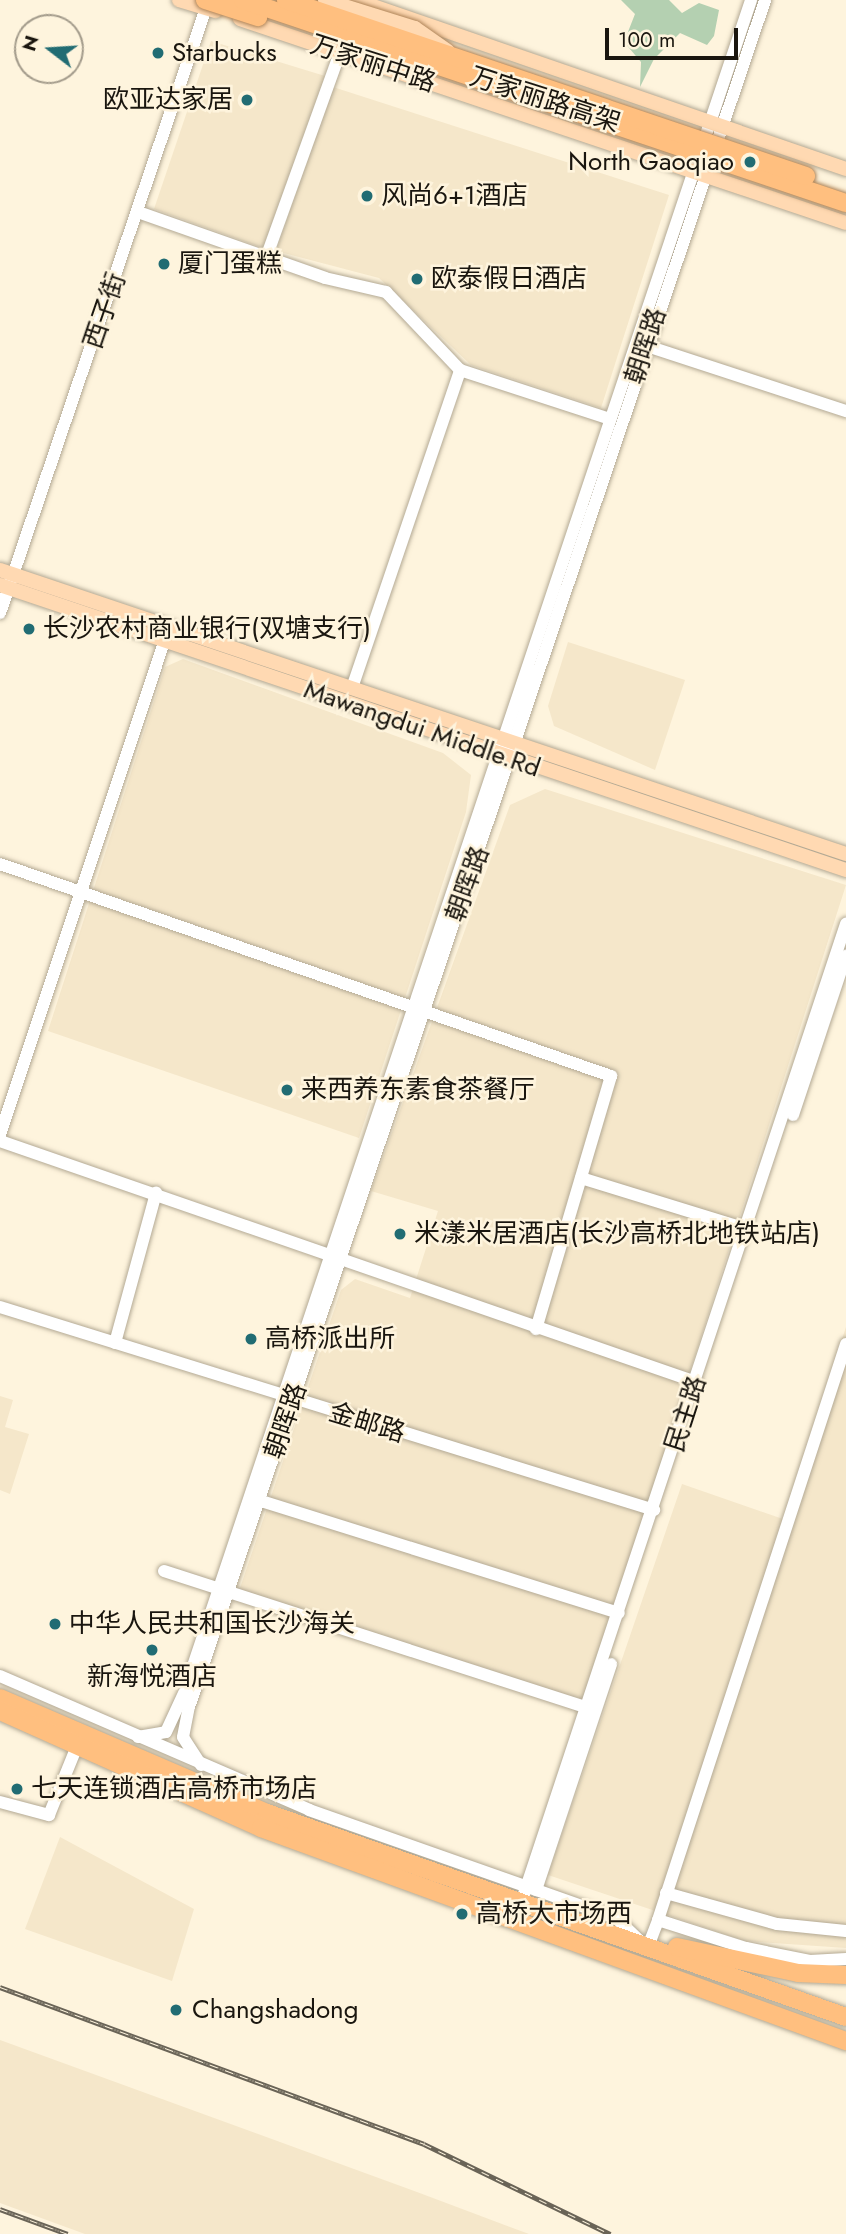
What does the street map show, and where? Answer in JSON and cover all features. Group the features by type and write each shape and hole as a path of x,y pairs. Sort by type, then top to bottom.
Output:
{"highway":[{"name":"万家丽路高架","path":"243,0 846,203"},
{"name":"万家丽路高架","path":"286,0 846,190"},
{"path":"206,4 345,34"},
{"path":"0,1698 267,1813 528,1893 645,1943 798,1973 846,1975"},
{"path":"0,1711 261,1828 653,1967 846,2041"},
{"path":"682,1952 846,2017"},
{"path":"824,2032 846,2034"}],"main road":[{"name":"万家丽中路","path":"179,0 206,4 340,53 846,223"},
{"path":"326,0 415,28 455,56"},
{"name":"万家丽中路","path":"356,0 846,169"},
{"name":"Mawangdui Middle.Rd","path":"0,570 8,583 167,634 352,688 846,854"},
{"name":"Mawangdui Middle.Rd","path":"167,634 496,755 846,870"}],"street":[{"name":"朝晖路","path":"718,124 751,0"},
{"name":"朝晖路","path":"138,1737 166,1732 180,1707 288,1399 340,1261 496,755 509,741 701,173 765,0"},
{"name":"西子街","path":"0,614 8,583 138,212 206,4"},
{"path":"266,258 340,53"},
{"name":"朝晖路","path":"201,1765 183,1737 221,1593 258,1500 328,1253 512,760 509,741 607,418 701,173"},
{"path":"138,212 266,258 386,292 460,370 607,418"},
{"path":"644,345 846,411"},
{"path":"352,688 460,370"},
{"path":"0,1135 167,634"},
{"path":"0,864 611,1076 536,1329"},
{"name":"民主路","path":"528,1893 846,924"},
{"name":"民主路","path":"528,1893 846,956"},
{"path":"0,1141 328,1253 340,1261 536,1329 696,1382"},
{"path":"581,1178 747,1229"},
{"path":"115,1343 156,1193"},
{"name":"金邮路","path":"0,1307 288,1399 654,1510"},
{"path":"645,1943 658,1920 846,1344"},
{"path":"258,1500 619,1613"},
{"path":"164,1571 221,1593 587,1708"},
{"path":"0,1676 201,1765 528,1893"},
{"path":"0,1802 49,1815 77,1746"},
{"path":"666,1894 777,1924 846,1931"},
{"path":"658,1920 746,1948 810,1961 846,1959"}],"shaded area":[{"path":"211,41 325,76 263,248 154,209"},
{"path":"333,87 669,195 601,408 471,365 379,278 276,251"},
{"path":"568,642 685,680 655,770 554,726 548,706"},
{"path":"183,659 443,753 471,775 466,812 359,1138 48,1031 165,667"},
{"path":"545,789 846,885 584,1702 239,1591 341,1290 355,1279 410,1298 438,1211 371,1191 510,805"},
{"path":"846,1327 846,1948 745,1941 548,1875 682,1484 783,1519"},
{"path":"0,1396 13,1400 5,1427 29,1434 10,1494 0,1490"},
{"path":"60,1837 194,1909 172,1981 25,1929"},
{"path":"0,2040 529,2234 85,2234 0,2203"}],"green space":[{"path":"621,0 669,0 682,13 699,3 719,10 714,36 707,45 680,33 654,59 640,87 641,62 624,42 635,14"}],"railway":[{"path":"0,1987 424,2144 610,2234"},
{"path":"0,2209 68,2234"}],"place":[{"name":"Starbucks","path":"158,53"},
{"name":"欧亚达家居","path":"247,100"},
{"name":"North Gaoqiao","path":"750,162"},
{"name":"风尚6+1酒店","path":"367,196"},
{"name":"厦门蛋糕","path":"164,264"},
{"name":"欧泰假日酒店","path":"417,279"},
{"name":"长沙农村商业银行(双塘支行)","path":"29,629"},
{"name":"来西养东素食茶餐厅","path":"287,1090"},
{"name":"米漾米居酒店(长沙高桥北地铁站店)","path":"400,1234"},
{"name":"高桥派出所","path":"251,1339"},
{"name":"中华人民共和国长沙海关","path":"55,1624"},
{"name":"新海悦酒店","path":"152,1650"},
{"name":"七天连锁酒店高桥市场店","path":"17,1789"},
{"name":"高桥大市场西","path":"462,1914"},
{"name":"Changshadong","path":"176,2010"}]}
